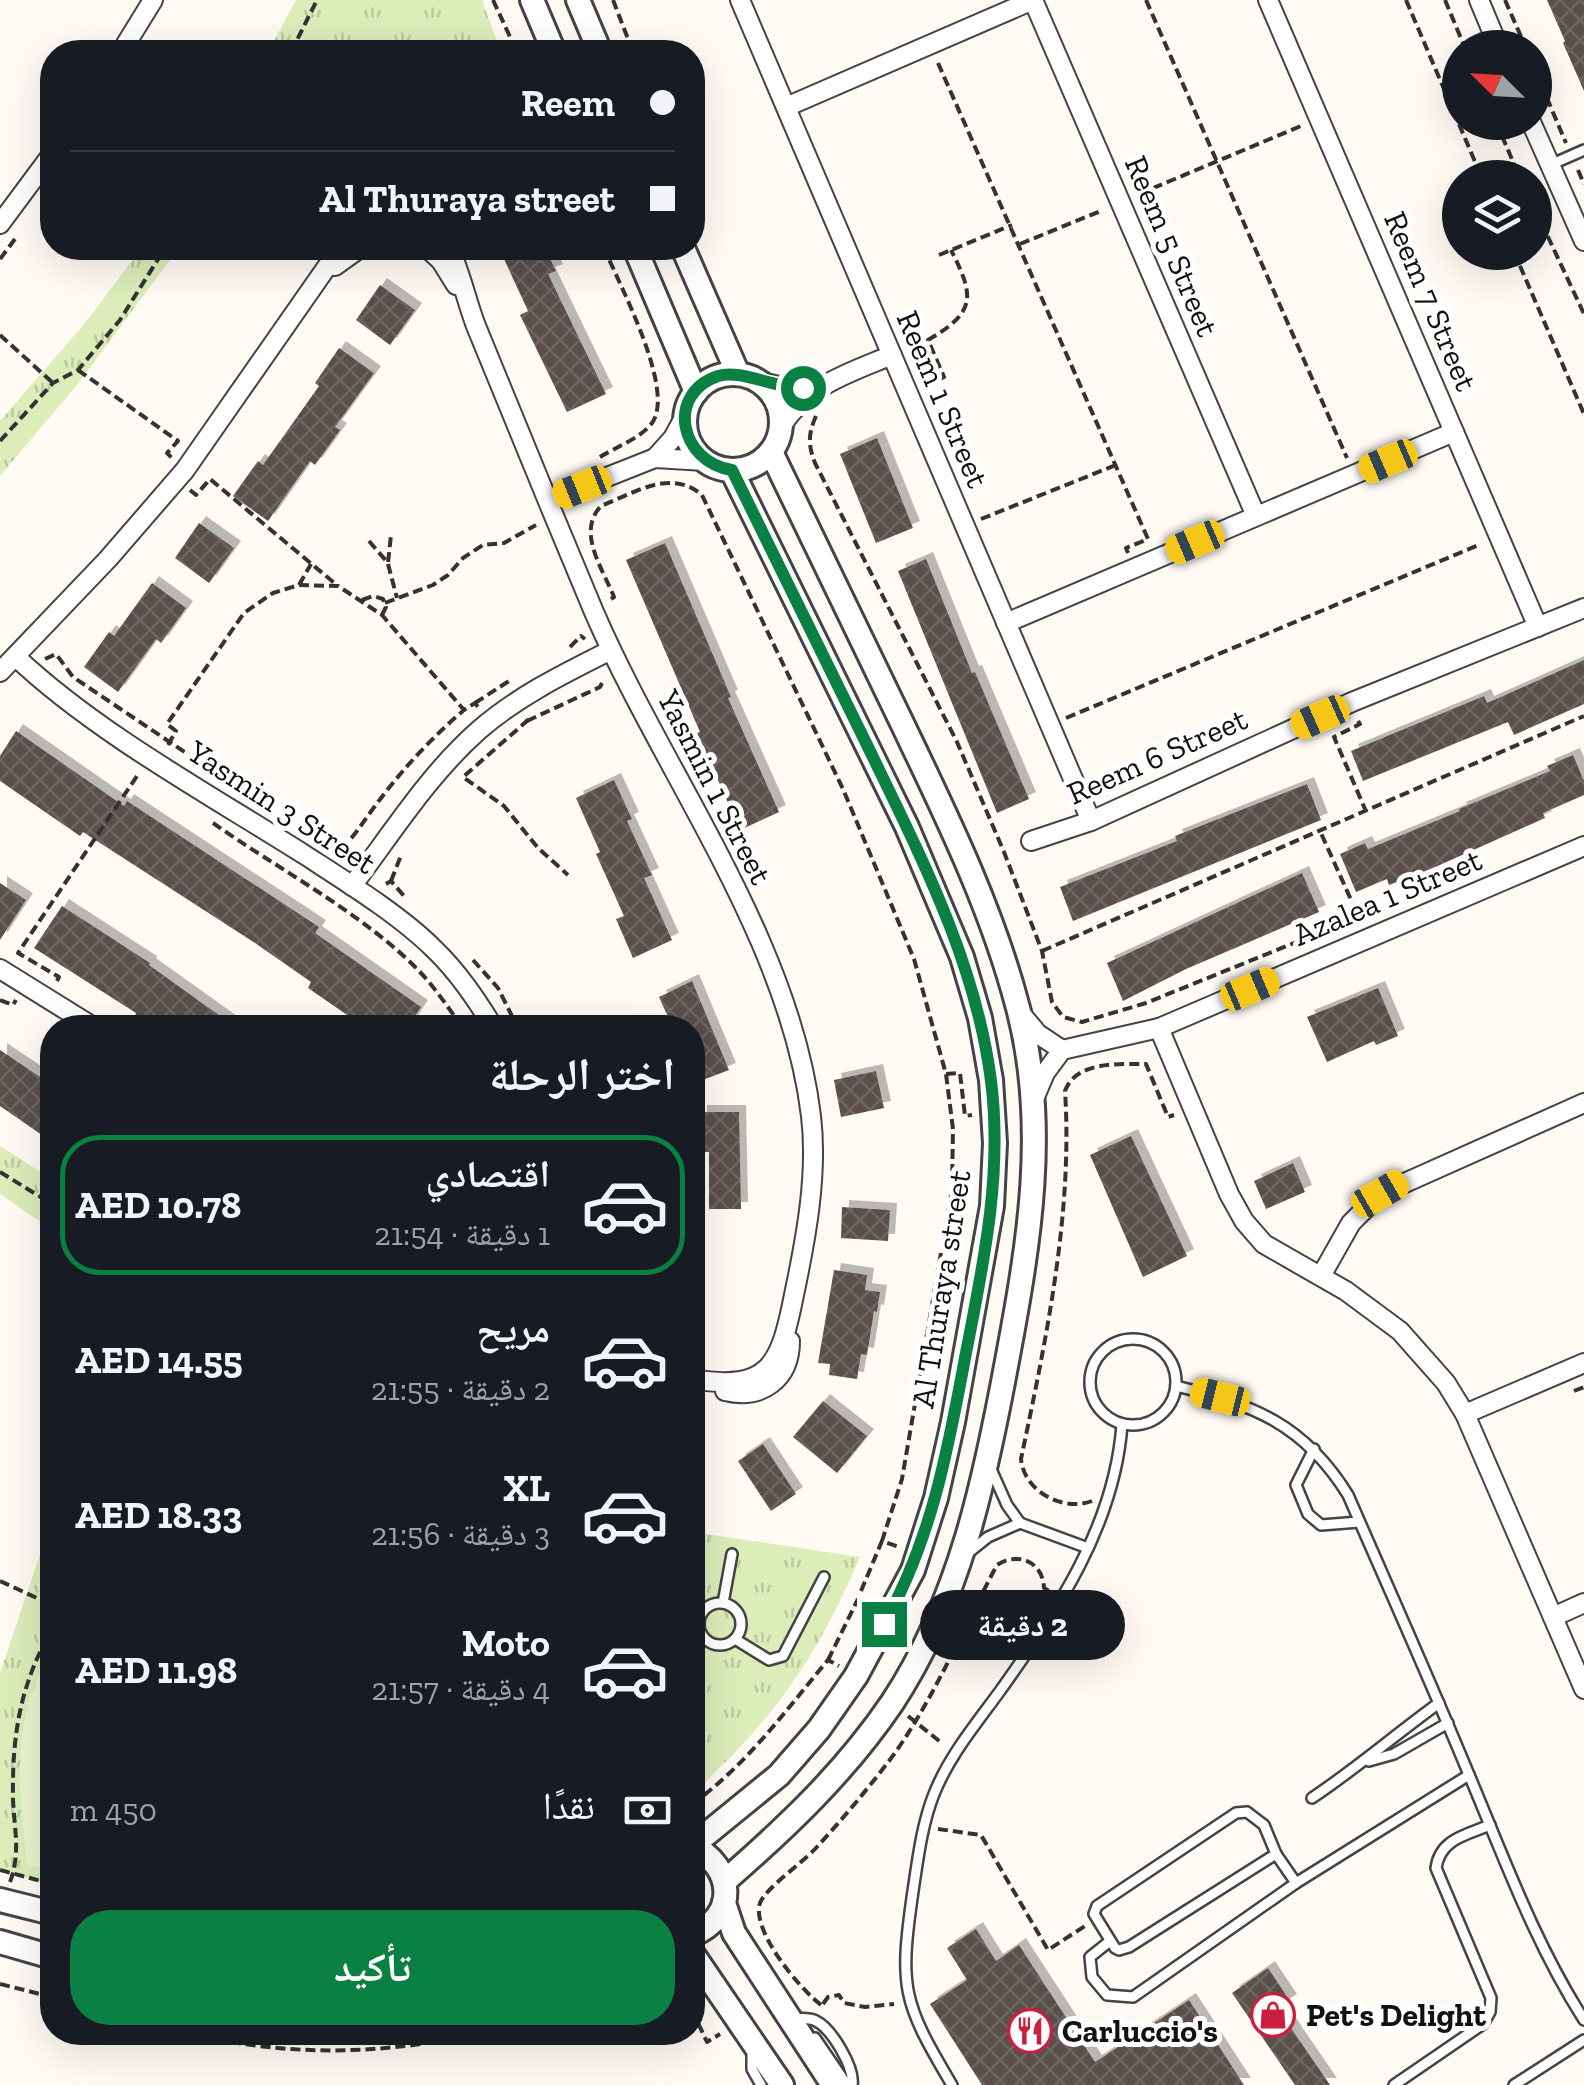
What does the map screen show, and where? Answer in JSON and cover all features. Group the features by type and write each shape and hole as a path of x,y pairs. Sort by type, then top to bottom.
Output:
{"street":[{"path":"128,40 153,0"},
{"path":"532,0 549,40"},
{"path":"578,0 595,40"},
{"name":"Reem 1 Street","path":"740,0 1091,821"},
{"path":"786,108 1033,0"},
{"name":"Reem 5 Street","path":"1033,0 1256,516"},
{"name":"Reem 7 Street","path":"1268,0 1538,626"},
{"path":"1479,0 1492,30"},
{"path":"0,224 40,170"},
{"path":"1552,170 1581,228"},
{"path":"0,672 22,662 181,475 332,260"},
{"path":"322,275 343,260"},
{"name":"Yasmin 1 Street","path":"439,260 466,302"},
{"name":"Yasmin 1 Street","path":"454,260 466,302 593,609 750,920 798,1048 811,1118 810,1186 804,1249 789,1320 788,1363 769,1387 754,1394 738,1394 705,1382"},
{"path":"640,260 696,392"},
{"path":"698,260 738,374"},
{"path":"549,500 655,458 674,438 696,392 722,375 738,374 788,388 818,386 892,356"},
{"path":"760,382 773,393 782,425"},
{"path":"655,458 747,469 771,452 796,405 818,386"},
{"path":"685,416 689,442 705,461"},
{"path":"1006,623 1454,432"},
{"path":"705,1929 725,1892 852,1758 893,1701 931,1633 977,1510 1022,1280 1031,1206 1034,1099 1020,1012 997,935 944,810 771,452"},
{"name":"Al Thuraya street","path":"705,1835 779,1775 819,1729 856,1676 918,1555 945,1460 984,1253 992,1206 994,1112 980,1018 962,957 907,827 732,470"},
{"name":"Reem 6 Street","path":"1031,841 1091,821 1352,702 1584,608"},
{"path":"352,886 449,759 490,721 518,701 613,654"},
{"name":"Yasmin 3 Street","path":"22,662 150,764 352,886 432,946 485,1015"},
{"name":"Azalea 1 Street","path":"1062,1050 1159,1028 1584,846"},
{"path":"0,968 75,1015"},
{"path":"1020,1012 1038,1034 1062,1050 1045,1072 1034,1099"},
{"path":"1159,1028 1244,1221 1264,1244 1360,1300 1400,1332 1446,1383 1465,1414 1584,1689"},
{"path":"1321,1276 1350,1224 1380,1194 1584,1104"},
{"path":"1465,1414 1584,1362"},
{"path":"1553,1617 1584,1603"},
{"path":"705,1852 719,1866 734,1934 795,2019 833,2085"},
{"path":"2,1900 40,1911"},
{"path":"0,1942 40,1954"},
{"path":"705,1974 782,2085"},
{"path":"753,2046 795,2019"}],"lane":[{"path":"1552,165 1584,150"},
{"path":"1134,1338 1152,1342 1166,1353 1174,1368 1176,1386 1170,1404 1158,1418 1122,1424 1106,1416 1095,1402 1090,1385 1092,1367 1102,1352 1116,1342 1134,1338"},
{"path":"1176,1386 1254,1408 1286,1426 1314,1449 1332,1471 1359,1522 1558,1979 1584,2020"},
{"path":"952,2085 915,2022 904,1965 924,1827 934,1795 956,1752 1062,1600 1088,1548 1118,1463 1122,1424"},
{"path":"1314,1449 1296,1485 1308,1514 1320,1525 1359,1522"},
{"path":"989,1458 999,1490 1020,1523 1088,1548"},
{"path":"959,1562 988,1538 1020,1523"},
{"path":"723,1603 732,1554"},
{"path":"735,1639 769,1660 783,1656 824,1577"},
{"path":"705,1609 723,1603 731,1606 740,1618 740,1633 729,1644 713,1644 705,1639"},
{"path":"1312,1798 1366,1762 1439,1702"},
{"path":"1366,1762 1394,1754 1448,1723"},
{"path":"1110,1941 1090,1957 1092,1977 1108,1995 1133,1997 1296,1883 1469,1775"},
{"path":"1276,1854 1125,1950 1115,1948 1097,1918 1096,1906 1236,1813 1256,1816 1264,1824 1276,1854 1296,1883"},
{"path":"1394,2085 1484,2024 1490,2012 1491,1998 1436,1868 1445,1844 1490,1824"},
{"path":"795,2019 816,2021 827,2030 851,2067 850,2085"},
{"path":"1514,2085 1584,2040"},
{"path":"753,2046 752,2069 760,2085"},
{"path":"753,2046 773,2085"}],"path":[{"path":"297,40 317,0"},
{"path":"493,0 511,40"},
{"path":"614,0 629,40"},
{"path":"1146,0 1354,475"},
{"path":"1406,0 1474,160"},
{"path":"1445,0 1458,30"},
{"path":"1505,0 1518,30"},
{"path":"930,45 1148,539 1126,548 1134,568"},
{"path":"1552,110 1584,184"},
{"path":"1020,244 1319,119"},
{"path":"939,255 1012,225"},
{"path":"1552,245 1584,314"},
{"path":"908,394 944,377 928,340 956,322 966,308 966,280 951,250"},
{"path":"0,441 54,383 78,370 120,320 158,260"},
{"path":"586,466 647,429 660,400 656,373 609,260"},
{"path":"1522,270 1584,414"},
{"path":"0,334 54,383"},
{"path":"78,370 178,441 167,453 196,495 210,480 338,586 382,616 464,710"},
{"path":"818,386 827,406 816,416 809,448 956,742 1004,852 1042,952 1052,1002 1063,1017 1082,1022 1146,1004 1357,913 1320,831"},
{"path":"965,526 1116,465"},
{"path":"593,609 614,598 589,536 595,512 601,506 670,481 691,486 702,495 843,789 907,942 946,1074 953,1130 952,1189 902,1479 861,1591"},
{"path":"385,603 448,576 462,558 483,545 504,542 536,524"},
{"path":"391,536 388,563 398,598"},
{"path":"1050,725 1500,537"},
{"path":"370,541 388,563"},
{"path":"300,585 311,564"},
{"path":"48,998 59,977 18,953 150,764 170,742 176,732 167,724 244,613 273,594 300,585 338,586"},
{"path":"361,602 373,596 385,603"},
{"path":"382,616 385,603"},
{"path":"22,662 56,654 73,677 170,742"},
{"path":"568,875 538,848 504,806 463,777 527,722 600,687 613,654"},
{"path":"518,701 527,722"},
{"path":"1352,702 1360,724 1334,736 1365,809"},
{"path":"340,850 358,833 434,736 464,710 476,703 490,721"},
{"path":"1042,952 1584,716"},
{"path":"209,820 354,918 400,954 421,973 453,1015"},
{"path":"1106,1502 1097,1499 1072,1504 1033,1490 1022,1474 1021,1460 1052,1292 1062,1207 1064,1091 1073,1075 1087,1069 1146,1064 1168,1117 1192,1108"},
{"path":"946,1074 960,1073 965,1116 994,1112"},
{"path":"0,1172 40,1197"},
{"path":"882,1541 918,1555"},
{"path":"909,2002 865,2007 844,2003 840,1996 828,1996 822,2006 789,1974 758,1919 760,1903 814,1850 889,1761 997,1566 1007,1558 1034,1564 1044,1575 1044,1588 1062,1600"},
{"path":"0,1581 40,1599"},
{"path":"705,1795 746,1756 828,1660 858,1599"},
{"path":"2,1900 13,1874 18,1835 12,1764 15,1723 40,1652"},
{"path":"828,1660 856,1676"},
{"path":"893,1701 914,1722 956,1752"},
{"path":"924,1827 981,1835 1048,1950 1097,1918"},
{"path":"0,1870 40,1881"},
{"path":"0,1984 40,1994"},
{"path":"262,2045 310,2052 420,2045"}],"green space":[{"path":"296,0 482,0 497,40 274,40"},
{"path":"133,260 170,260 77,385 0,476 0,421 85,323"},
{"path":"0,1146 40,1171 40,1222 0,1194"},
{"path":"705,1534 860,1557 827,1626 791,1685 705,1782"},
{"path":"40,1555 40,1882 0,1870 0,1673"},
{"path":"40,1675 40,1868 27,1865 20,1783 23,1730"}],"building":[{"path":"1547,0 1584,0 1584,91 1563,43"},
{"path":"505,260 551,260 556,271 548,274 606,394 567,412 520,315 528,311"},
{"path":"380,285 415,310 390,345 356,320"},
{"path":"339,348 374,373 335,427 340,430 315,465 310,461 268,521 233,496 258,461 263,465 319,386 315,383"},
{"path":"877,438 913,528 876,543 840,454"},
{"path":"199,523 234,548 209,583 175,558"},
{"path":"665,543 779,812 740,830 626,560"},
{"path":"926,559 1029,799 997,813 898,571"},
{"path":"152,583 186,608 161,643 156,639 118,692 84,667 109,632 114,636"},
{"path":"1584,660 1584,704 1514,735 1508,722 1363,781 1351,751 1484,696 1487,703"},
{"path":"16,731 124,806 127,801 319,927 315,933 421,1007 416,1015 347,1015 308,988 311,982 255,943 83,832 80,836 0,781 0,756"},
{"path":"1573,755 1584,781 1584,795 1543,813 1545,818 1433,868 1389,885 1387,879 1356,892 1340,854 1365,843 1368,849 1460,811 1550,771 1547,766"},
{"path":"614,780 632,819 627,821 652,875 644,878 672,940 633,958 616,919 624,916 576,798"},
{"path":"1307,784 1321,820 1073,921 1060,887"},
{"path":"1302,873 1319,912 1186,969 1123,1001 1107,963"},
{"path":"0,883 26,900 0,940"},
{"path":"62,906 150,963 219,1015 135,1015 34,948"},
{"path":"692,981 729,1070 705,1079 705,1015 667,1015 659,997"},
{"path":"1378,988 1398,1036 1376,1045 1374,1041 1327,1062 1307,1017"},
{"path":"0,1050 40,1077 40,1134 0,1106"},
{"path":"876,1071 884,1108 841,1117 834,1080"},
{"path":"705,1112 739,1112 741,1209 709,1209 709,1152 705,1152"},
{"path":"1131,1136 1187,1256 1143,1277 1090,1155"},
{"path":"1293,1163 1305,1192 1266,1209 1254,1181"},
{"path":"842,1207 890,1210 888,1241 841,1238"},
{"path":"834,1270 867,1275 865,1290 880,1292 867,1355 861,1354 857,1379 829,1375 830,1364 818,1363"},
{"path":"823,1401 867,1436 837,1473 793,1437"},
{"path":"763,1444 796,1494 771,1511 738,1461"},
{"path":"976,1929 996,1961 1019,1945 1095,2062 1189,2000 1244,2085 982,2085 930,2004 967,1980 947,1948"},
{"path":"1268,1968 1290,2001 1278,2009 1330,2085 1295,2085 1232,1993"}],"place":[{"name":"Pet's Delight","path":"1273,2015"},
{"name":"Carluccio's","path":"1030,2031"}],"route":[{"path":"803,388 774,386 738,374 722,375 696,392 685,416 685,429 689,442 705,461 732,470 907,827 962,957 980,1018 994,1112 992,1206 953,1422 936,1498 913,1570 884,1624"}]}
